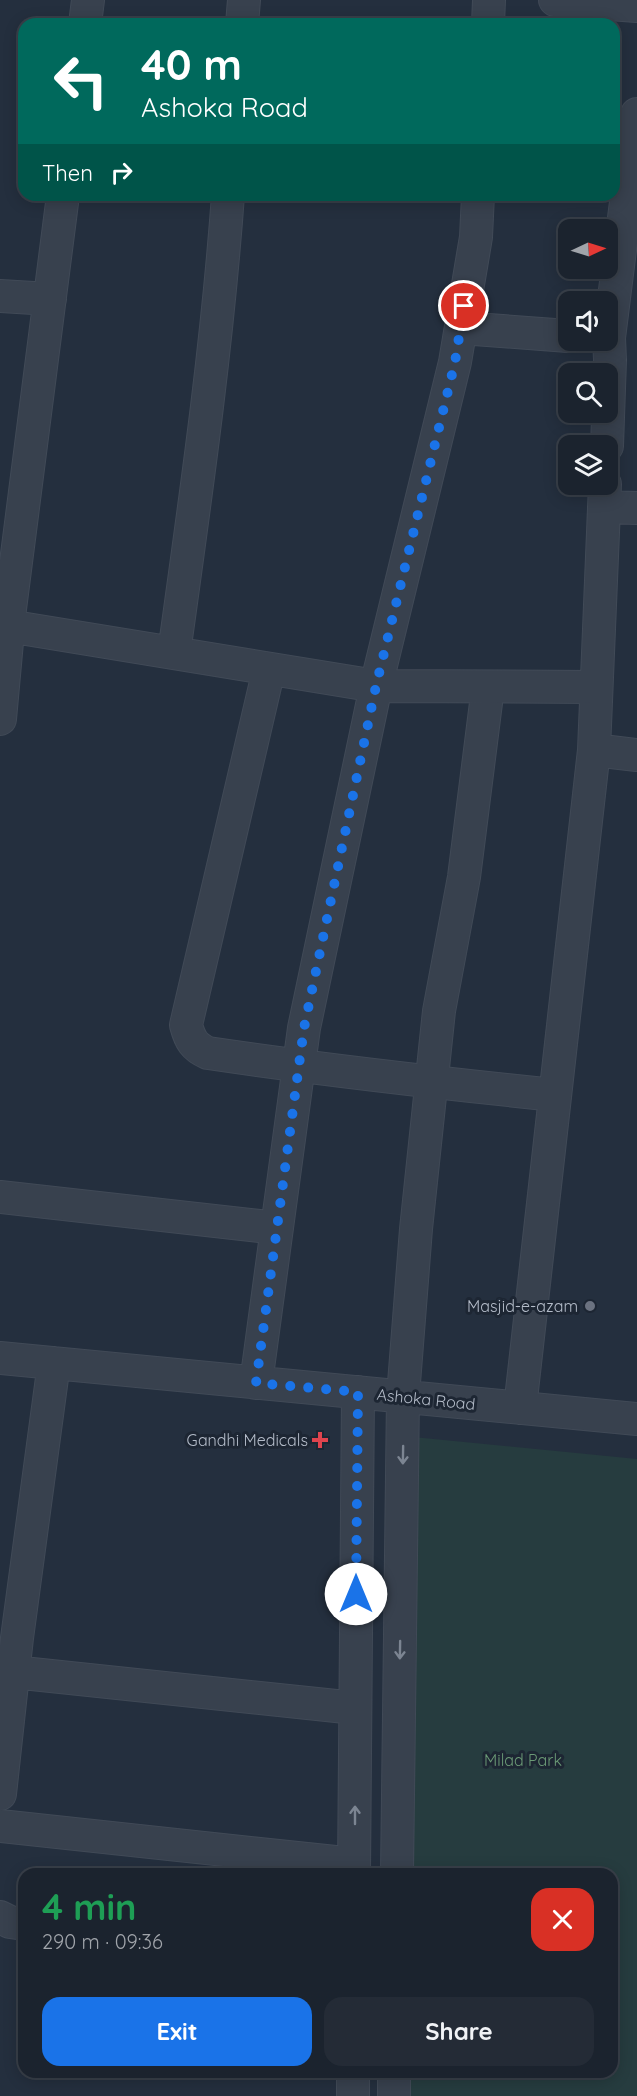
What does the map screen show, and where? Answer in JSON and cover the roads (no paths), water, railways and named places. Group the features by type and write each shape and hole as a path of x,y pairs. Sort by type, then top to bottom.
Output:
{"street":[{"path":"86,18 88,0"},
{"path":"242,18 244,0"},
{"path":"488,18 489,0"},
{"path":"555,0 637,6"},
{"path":"618,331 631,208 637,114"},
{"path":"0,719 6,614 62,201"},
{"path":"174,653 201,459 222,274 228,201"},
{"path":"256,1383 304,1028 376,686 455,362 476,237 478,201"},
{"path":"0,297 50,299"},
{"path":"460,328 558,335"},
{"path":"608,435 616,351"},
{"path":"520,1408 594,750 604,496 637,508"},
{"path":"6,614 174,653 376,686 596,687"},
{"path":"268,669 186,1025 189,1038 196,1048 208,1053 431,1082 555,1095"},
{"path":"397,1868 403,1396 416,1228 439,1011 464,877 488,687"},
{"path":"594,750 637,755"},
{"path":"0,1197 277,1228"},
{"name":"Ashoka Road","path":"0,1359 637,1419"},
{"path":"0,1794 13,1672 8,1637 54,1364"},
{"path":"354,1868 358,1392"},
{"path":"13,1672 355,1708"},
{"path":"0,1826 346,1868"},
{"path":"0,1917 18,1923"},
{"path":"353,2078 353,2096"},
{"path":"394,2078 394,2096"}],"place":[{"name":"Masjid-e-azam","path":"590,1306"},
{"name":"Gandhi Medicals","path":"320,1440"}],"park label":[{"name":"Milad Park","path":"523,1760"}]}
